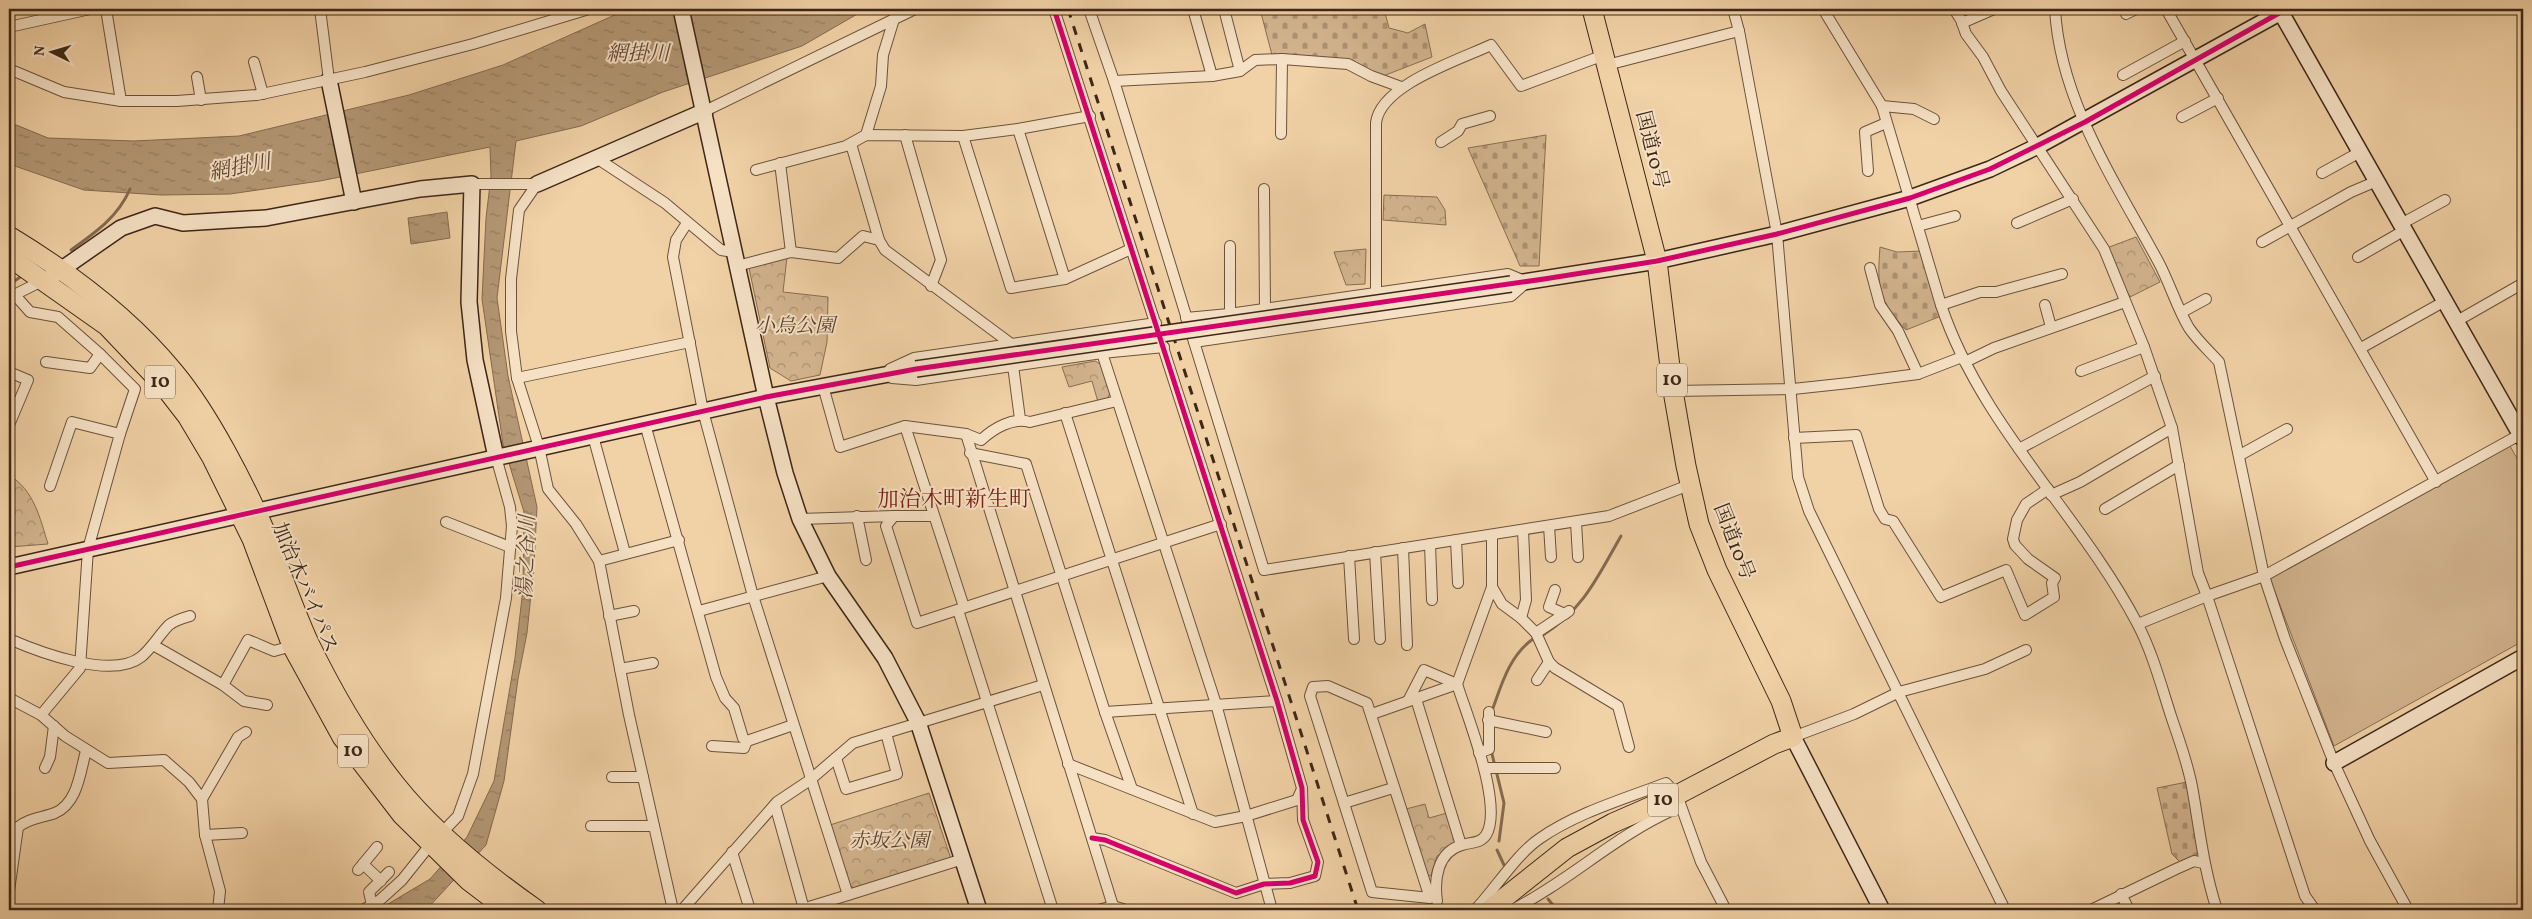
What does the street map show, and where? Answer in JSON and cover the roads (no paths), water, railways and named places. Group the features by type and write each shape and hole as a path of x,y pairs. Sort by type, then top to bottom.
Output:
{"highway":[{"name":"国道10号","path":"1592,9 1657,261 1673,391 1689,485 1699,524 1717,570 1781,701 1793,737"},
{"name":"加治木バイパス","path":"9,236 60,270 116,312 175,373 202,410 247,513 336,692 396,785 441,843"},
{"name":"加治木バイパス","path":"9,257 107,326 163,385 187,416 247,513 252,539 292,646 342,737 402,815 441,843 474,874 507,910"},
{"name":"10","path":"1488,910 1567,848 1613,823 1677,795 1774,744 1793,737"},
{"name":"加治木バイパス","path":"474,874 537,910"}],"street":[{"path":"9,27 90,9"},
{"path":"106,9 121,101"},
{"path":"320,9 331,87 354,202"},
{"path":"9,69 64,92 121,101 201,100 331,87 589,9"},
{"path":"681,9 766,397 785,473 800,519 828,576 885,658 918,722 979,910"},
{"path":"41,715 80,668 88,549 120,434 135,389 100,354 58,317 30,312 11,296 44,280 121,228 154,216 183,224 266,218 420,189 516,182 537,184 598,159 915,9"},
{"path":"1054,9 1277,701 1302,788 1303,820 1318,862 1315,876 1290,884 1264,884 1236,893 1105,840 1092,838"},
{"path":"1089,9 1114,81 1264,570 1609,516 1689,485"},
{"path":"1193,9 1212,76"},
{"path":"1224,9 1240,71"},
{"path":"1733,9 1739,31 1777,234 1798,477 1809,512 1899,692 1941,784 2005,910"},
{"path":"1824,9 1882,106 1941,305 1951,334 1963,359 2019,449 2086,538 2138,624 2159,679 2193,790 2203,863 2217,910"},
{"path":"1954,9 1962,22 1966,34 1982,57 2001,91 2073,198 2104,249 2144,346 2172,428 2198,574 2207,596 2306,896 2315,910"},
{"path":"1962,22 1994,9"},
{"path":"2055,9 2056,33 2069,80 2085,122 2116,187 2159,264 2182,312 2198,340 2219,362 2264,576 2288,648 2334,764 2370,841 2408,910"},
{"path":"2126,14 2136,9"},
{"path":"2166,9 2197,60 2436,482"},
{"path":"9,567 498,456 823,386 916,369 1527,282 1657,261 1777,234 1910,198 1990,169 2085,122 2197,60 2280,11 2522,437 2264,576 2207,596 2138,624"},
{"path":"866,135 881,86 883,55 894,19"},
{"path":"1378,315 1375,292 1377,114 1401,87 1490,45 1521,86 1605,60 1739,31"},
{"path":"2123,75 2185,41"},
{"path":"1114,81 1212,76 1240,71 1256,60 1282,59 1348,64 1401,87"},
{"path":"1281,134 1282,59"},
{"path":"254,62 263,94"},
{"path":"197,78 201,100"},
{"path":"2182,117 2218,98"},
{"path":"1882,106 1914,109 1934,119"},
{"path":"756,170 850,144 866,135 963,136 1018,129 1090,116"},
{"path":"1441,142 1458,131 1462,124 1490,116"},
{"path":"1868,171 1865,132 1886,123"},
{"path":"1018,129 1065,279"},
{"path":"905,135 941,260 931,286"},
{"path":"963,136 1011,288 1065,279 1131,249"},
{"path":"850,144 880,240 885,250 1010,343 1020,419"},
{"path":"2322,173 2360,152"},
{"path":"598,159 665,203 687,223 735,259 791,252 838,258 863,236 880,240"},
{"path":"780,163 791,252"},
{"path":"2262,242 2351,192 2377,181"},
{"path":"368,908 402,880 441,843 458,816 473,774 506,598 512,526 510,507 475,360 469,302 478,184"},
{"path":"537,184 519,210 510,279 511,331 517,378 548,489 576,524 598,561 673,910"},
{"path":"1264,189 1264,308"},
{"path":"2017,223 2073,198"},
{"path":"2358,256 2445,200"},
{"path":"1918,226 1955,216"},
{"path":"687,223 676,240 673,257 703,411 753,596 848,895"},
{"path":"1230,246 1229,314 1231,337"},
{"path":"1870,268 1880,306 1898,331 1918,374"},
{"path":"1186,318 1229,314 1508,274 1527,282"},
{"path":"1941,305 1980,292 1996,292 2062,274"},
{"path":"1194,342 1511,296 1527,282"},
{"path":"2457,321 2520,285"},
{"path":"2182,312 2206,299"},
{"path":"2361,348 2445,301"},
{"path":"1673,391 1790,389 1918,374 2125,302"},
{"path":"2045,305 2051,327"},
{"path":"873,377 914,358 1156,323"},
{"path":"1097,332 1117,401 1216,704 1272,910"},
{"path":"517,378 690,342"},
{"path":"2080,370 2144,346"},
{"path":"873,377 916,380 1102,353 1164,347"},
{"path":"46,362 90,368 100,354"},
{"path":"9,372 28,380 9,425"},
{"path":"2019,449 2155,376"},
{"path":"823,386 840,447 905,426 966,434 981,440 991,431 1020,419 1030,422 1117,401"},
{"path":"1065,413 1192,814"},
{"path":"50,486 72,422 120,434"},
{"path":"645,424 716,677 725,698 734,708 743,738 747,741"},
{"path":"905,426 1053,910"},
{"path":"1794,438 1856,435 1885,519 1893,521 1941,596 2006,570 2025,615 2054,597 2052,583 2055,578 2019,549 2014,542 2014,532 2026,504 2050,492 2080,482 2172,428"},
{"path":"2240,455 2283,431 2284,443"},
{"path":"966,434 970,453 1113,906"},
{"path":"593,436 625,553"},
{"path":"970,453 1026,464 1105,712 1132,789"},
{"path":"2106,509 2179,466"},
{"path":"800,519 858,516 933,516"},
{"path":"858,516 866,560"},
{"path":"894,516 886,526 917,623 1221,524"},
{"path":"446,522 510,547"},
{"path":"1576,522 1578,557"},
{"path":"1549,526 1551,557"},
{"path":"1521,618 1526,600 1522,530"},
{"path":"1435,903 1434,883 1442,859 1461,845 1476,843 1486,836 1491,821 1492,806 1484,768 1457,684 1492,587 1492,535"},
{"path":"598,561 625,553 631,554 679,540"},
{"path":"1456,540 1458,583"},
{"path":"1430,544 1432,600"},
{"path":"1403,548 1407,646"},
{"path":"1375,552 1380,639"},
{"path":"1349,556 1354,639"},
{"path":"699,611 828,576"},
{"path":"1492,587 1502,604 1521,618 1536,633 1549,662 1563,673 1618,706 1629,746"},
{"path":"1536,633 1567,613 1549,607 1555,590"},
{"path":"609,616 634,611"},
{"path":"9,639 42,653 108,666 125,666 141,657 170,624 190,616"},
{"path":"223,685 248,640 274,651 292,646"},
{"path":"153,645 223,685 244,701 266,705"},
{"path":"1882,910 1793,737 1846,717 1899,692 1985,669 2026,650"},
{"path":"2334,764 2523,657"},
{"path":"1537,680 1549,662"},
{"path":"620,668 653,663"},
{"path":"1457,684 1424,670 1412,700 1461,845"},
{"path":"682,910 775,805 810,780 853,743 1043,684"},
{"path":"1372,714 1457,684"},
{"path":"1314,686 1328,686 1367,703 1372,714 1393,788 1435,903 1372,892 1310,696 1314,686"},
{"path":"9,698 41,715 86,751 108,764 164,760 189,782 202,799 205,835 220,890 218,910"},
{"path":"1105,712 1277,701"},
{"path":"1479,753 1489,749 1489,716 1546,732"},
{"path":"44,768 50,756 54,726"},
{"path":"712,746 744,748 747,741 793,726"},
{"path":"202,799 238,737 246,732"},
{"path":"836,758 846,789 897,774 886,733"},
{"path":"9,891 14,844 18,827 28,820 55,812 67,804 75,792 86,751"},
{"path":"1068,764 1215,822 1246,816 1297,800 1302,788"},
{"path":"1484,768 1555,768"},
{"path":"612,777 643,777"},
{"path":"1475,910 1518,859 1539,839 1578,817 1666,783 1677,795 1701,862 1726,910"},
{"path":"1344,803 1393,788"},
{"path":"1512,910 1558,885 1646,822 1673,810 1677,795"},
{"path":"775,805 801,909 963,859"},
{"path":"591,826 654,826"},
{"path":"205,835 242,833"},
{"path":"377,847 360,867 381,881"},
{"path":"732,852 750,910"},
{"path":"2091,910 2194,861 2203,863"},
{"path":"368,908 369,892 389,872"},
{"path":"2122,894 2129,910"},
{"path":"1098,910 1113,906 1126,910"}],"water":[{"name":"網掛川","path":"628,9 866,9 802,46 663,92 581,126 516,141 497,298 508,376 537,507 534,565 527,633 518,679 504,781 486,845 426,910 378,910 430,879 467,837 494,781 515,658 523,589 524,512 503,444 482,299 486,218 491,176 490,147 320,181 230,194 161,195 84,190 9,164 9,122 48,138 134,141 239,136 409,95 503,65"},
{"path":"447,212 450,238 411,244 408,218"}],"waterway":[{"path":"71,250 105,224 119,208 130,189"},
{"path":"9,285 23,275"},
{"path":"1543,635 1557,625 1580,603 1621,536"},
{"path":"1493,708 1513,661 1518,653 1533,639"},
{"path":"1492,754 1504,803 1499,841"},
{"path":"1497,850 1504,865"},
{"path":"1548,899 1557,910"}],"railway":[{"path":"1068,9 1358,910"}],"district":[{"name":"加治木町新生町","path":"954,500"}],"park label":[{"name":"小烏公園","path":"795,327"},
{"name":"赤坂公園","path":"889,842"}],"water label":[{"name":"湯之谷川","path":"527,557"}]}
